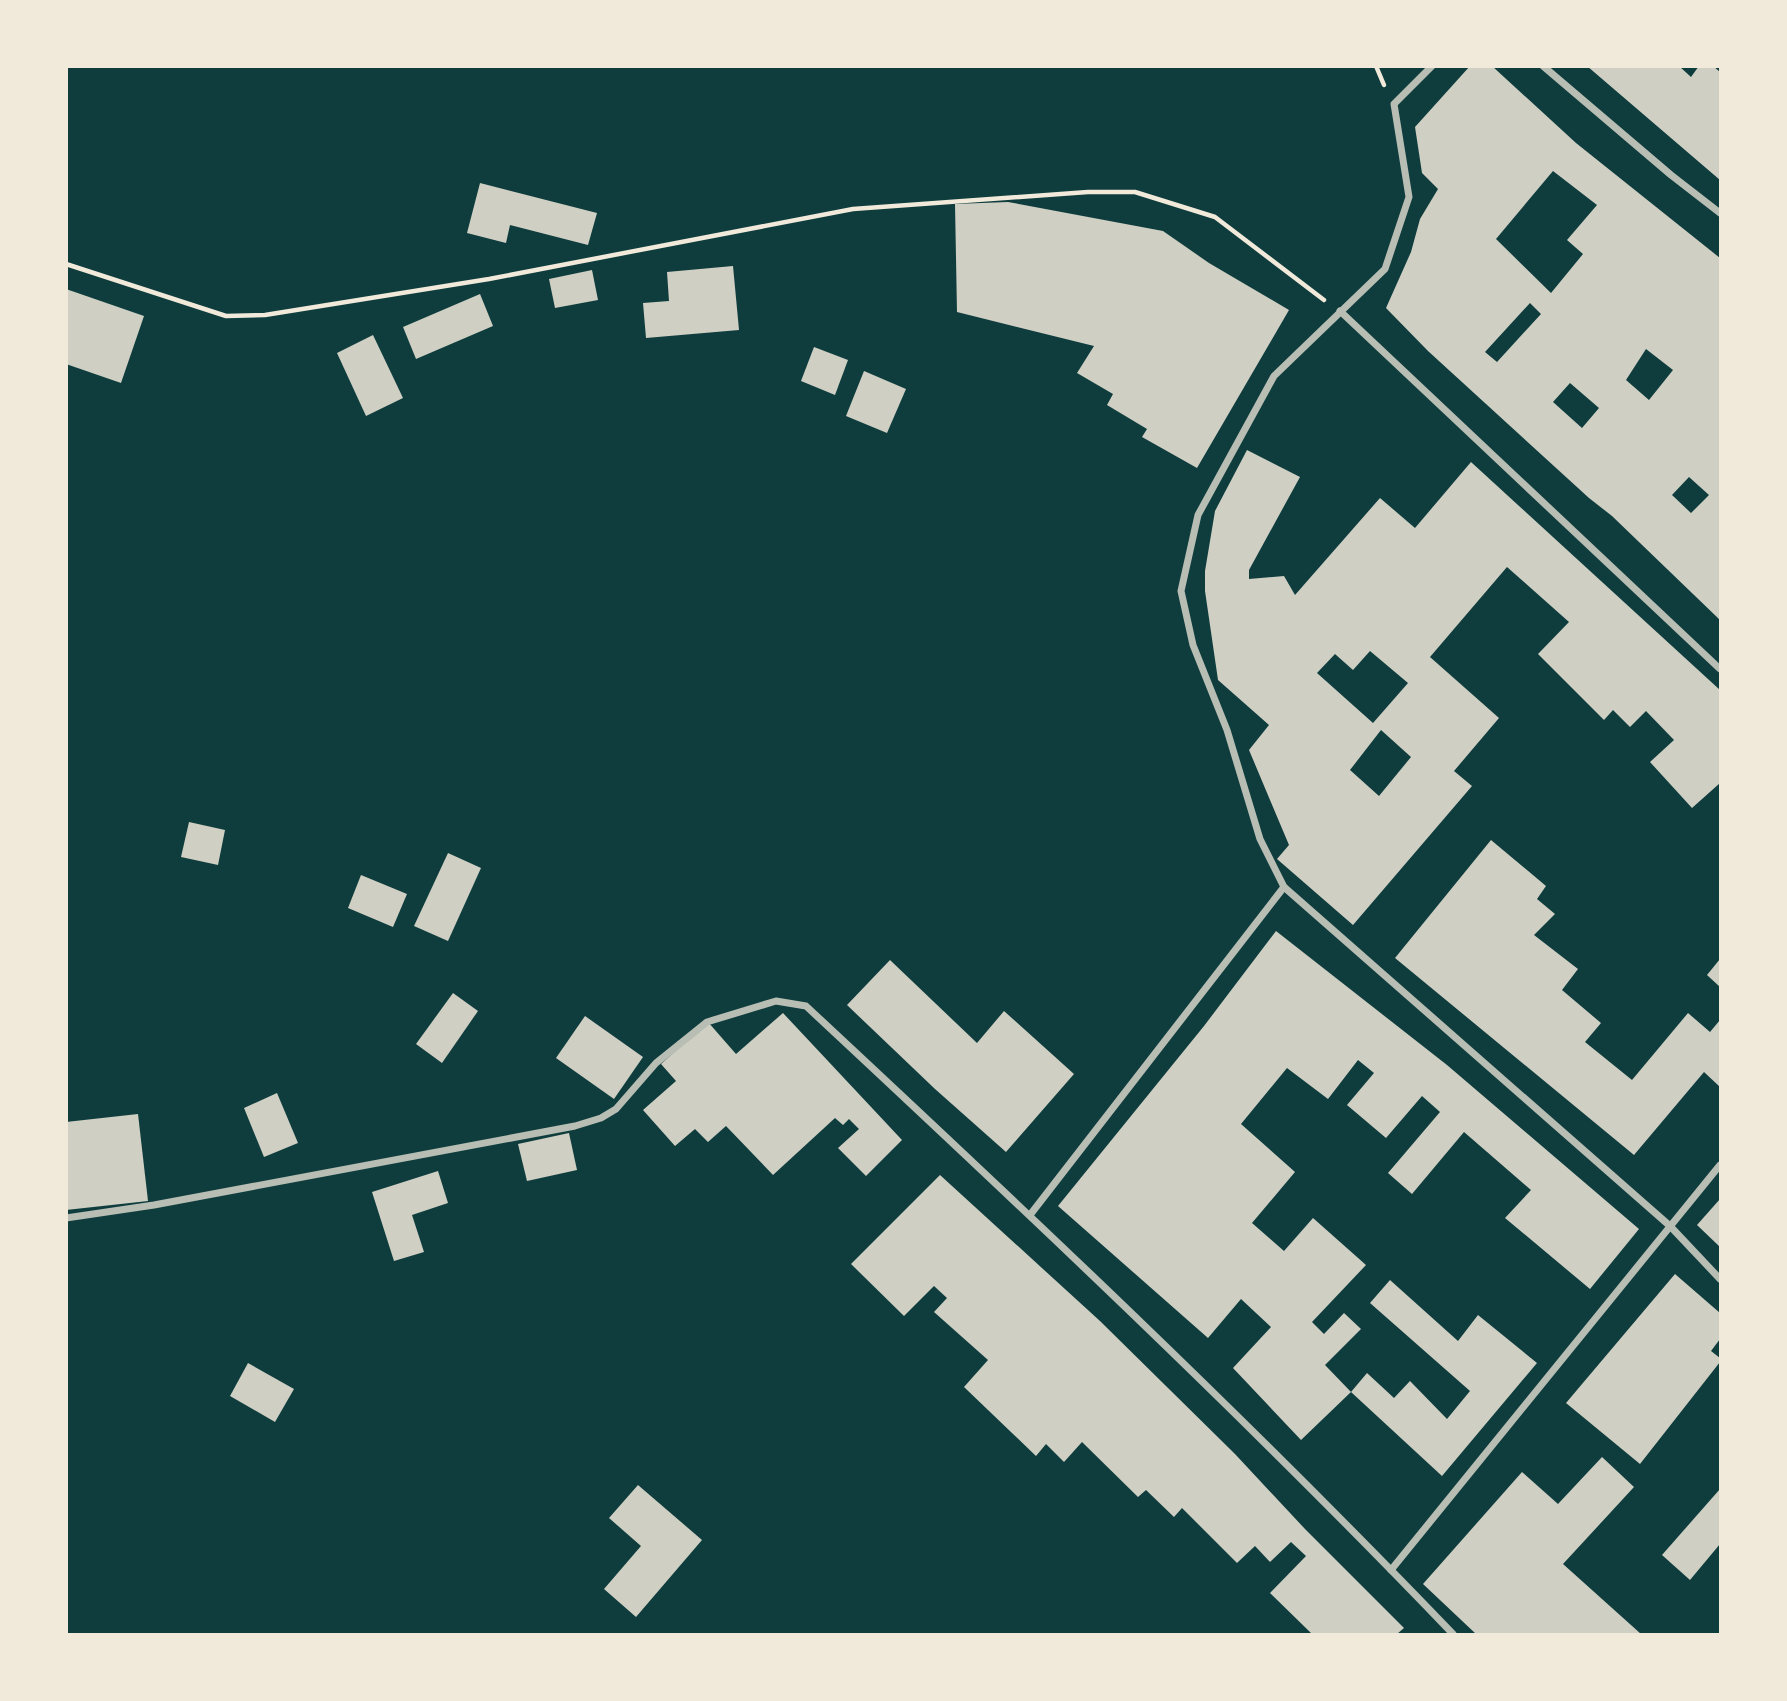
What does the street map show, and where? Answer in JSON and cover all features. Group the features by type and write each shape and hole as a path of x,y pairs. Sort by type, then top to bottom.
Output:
{"street":[{"path":"1432,66 1394,104 1409,197 1385,269 1274,376 1198,515 1181,591 1193,645 1227,730 1260,839 1284,887 1670,1226 1720,1279"},
{"path":"1543,66 1720,213"},
{"path":"1340,311 1720,669"},
{"path":"1030,1215 1284,887"},
{"path":"66,1218 154,1205 588,1122 617,1109 656,1063 707,1022 776,1001 806,1006 1030,1215 1453,1634"},
{"path":"1391,1570 1720,1165"}],"path":[{"path":"66,264 226,316 265,315 489,279 853,209 1088,192 1135,192 1215,217 1340,311"}],"building":[{"path":"1470,66 1492,66 1576,143 1720,258 1720,620 1612,516 1428,351 1386,308 1411,252 1420,219 1438,189 1422,173 1415,127","holes":["1553,171 1597,205 1567,240 1583,254 1551,293 1496,239","1530,303 1541,314 1497,362 1485,352","1646,349 1673,370 1649,400 1626,380","1570,383 1599,408 1582,428 1553,402","1689,477 1709,495 1691,513 1672,495"]},
{"path":"1587,66 1679,66 1691,77 1699,66 1713,66 1720,72 1720,180"},
{"path":"480,183 597,213 588,245 510,225 506,243 467,233"},
{"path":"1008,202 1163,231 1209,263 1289,310 1197,468 1142,437 1147,429 1107,405 1113,394 1077,373 1094,346 957,312 955,204"},
{"path":"733,266 739,330 646,338 643,303 669,301 667,272"},
{"path":"592,270 598,300 555,308 549,279"},
{"path":"66,289 144,316 121,383 66,364"},
{"path":"480,294 493,326 416,359 403,327"},
{"path":"373,335 403,398 366,416 337,353"},
{"path":"814,347 848,360 835,395 801,381"},
{"path":"864,371 906,389 887,433 846,416"},
{"path":"1247,450 1300,477 1249,570 1249,579 1284,576 1295,595 1380,498 1415,528 1471,462 1720,690 1720,783 1692,808 1650,762 1674,740 1646,711 1630,727 1613,710 1604,720 1538,654 1569,622 1507,567 1430,657 1499,718 1454,771 1472,786 1353,925 1277,859 1289,845 1249,750 1269,725 1218,680 1205,591 1205,571 1215,511","holes":["1370,651 1408,683 1373,723 1317,673 1335,654 1353,670","1381,730 1411,757 1379,796 1350,770"]},
{"path":"189,822 225,830 218,865 181,857"},
{"path":"1491,840 1546,886 1537,899 1555,914 1534,935 1578,969 1562,990 1601,1023 1585,1042 1632,1080 1688,1013 1710,1032 1720,1020 1720,1087 1704,1072 1634,1155 1395,958"},
{"path":"448,853 481,868 448,941 414,926"},
{"path":"361,875 407,894 393,927 348,908"},
{"path":"1276,931 1447,1065 1639,1229 1590,1289 1505,1218 1531,1190 1464,1132 1412,1194 1388,1173 1440,1112 1422,1096 1386,1138 1347,1105 1374,1073 1358,1060 1328,1099 1287,1068 1241,1124 1295,1172 1252,1223 1284,1251 1313,1218 1366,1265 1312,1322 1324,1334 1344,1313 1361,1329 1325,1365 1351,1392 1301,1440 1233,1368 1271,1327 1241,1299 1208,1338 1058,1206 1204,1026"},
{"path":"1720,959 1720,987 1707,975"},
{"path":"890,960 977,1043 1004,1011 1074,1074 1006,1152 847,1005"},
{"path":"453,993 478,1011 442,1063 416,1044"},
{"path":"783,1013 902,1140 866,1176 838,1148 859,1129 849,1119 843,1125 835,1118 773,1175 726,1126 708,1142 695,1129 675,1146 643,1110 676,1081 661,1064 708,1022 736,1054"},
{"path":"585,1016 643,1057 614,1099 556,1058"},
{"path":"277,1093 298,1143 264,1157 244,1108"},
{"path":"138,1114 148,1201 66,1210 66,1122"},
{"path":"569,1133 577,1170 527,1181 518,1144"},
{"path":"438,1171 448,1203 412,1215 424,1252 394,1261 372,1192"},
{"path":"940,1175 1100,1321 1235,1454 1404,1628 1397,1634 1312,1634 1270,1593 1306,1556 1291,1542 1270,1562 1255,1546 1237,1563 1182,1508 1174,1517 1146,1490 1138,1497 1082,1442 1064,1462 1046,1444 1036,1456 964,1387 988,1360 934,1312 947,1298 934,1286 904,1316 851,1264"},
{"path":"1720,1199 1720,1247 1697,1225"},
{"path":"1675,1274 1720,1313 1720,1339 1711,1351 1720,1358 1720,1362 1640,1464 1566,1403"},
{"path":"1390,1280 1458,1341 1478,1315 1537,1363 1442,1476 1351,1392 1367,1373 1394,1398 1410,1381 1447,1419 1470,1391 1370,1303"},
{"path":"248,1363 294,1389 275,1422 230,1396"},
{"path":"1602,1457 1634,1487 1563,1564 1641,1634 1476,1634 1423,1584 1522,1472 1558,1504"},
{"path":"638,1485 702,1540 636,1617 604,1589 641,1546 609,1518"},
{"path":"1720,1489 1720,1544 1690,1580 1662,1555"}]}
